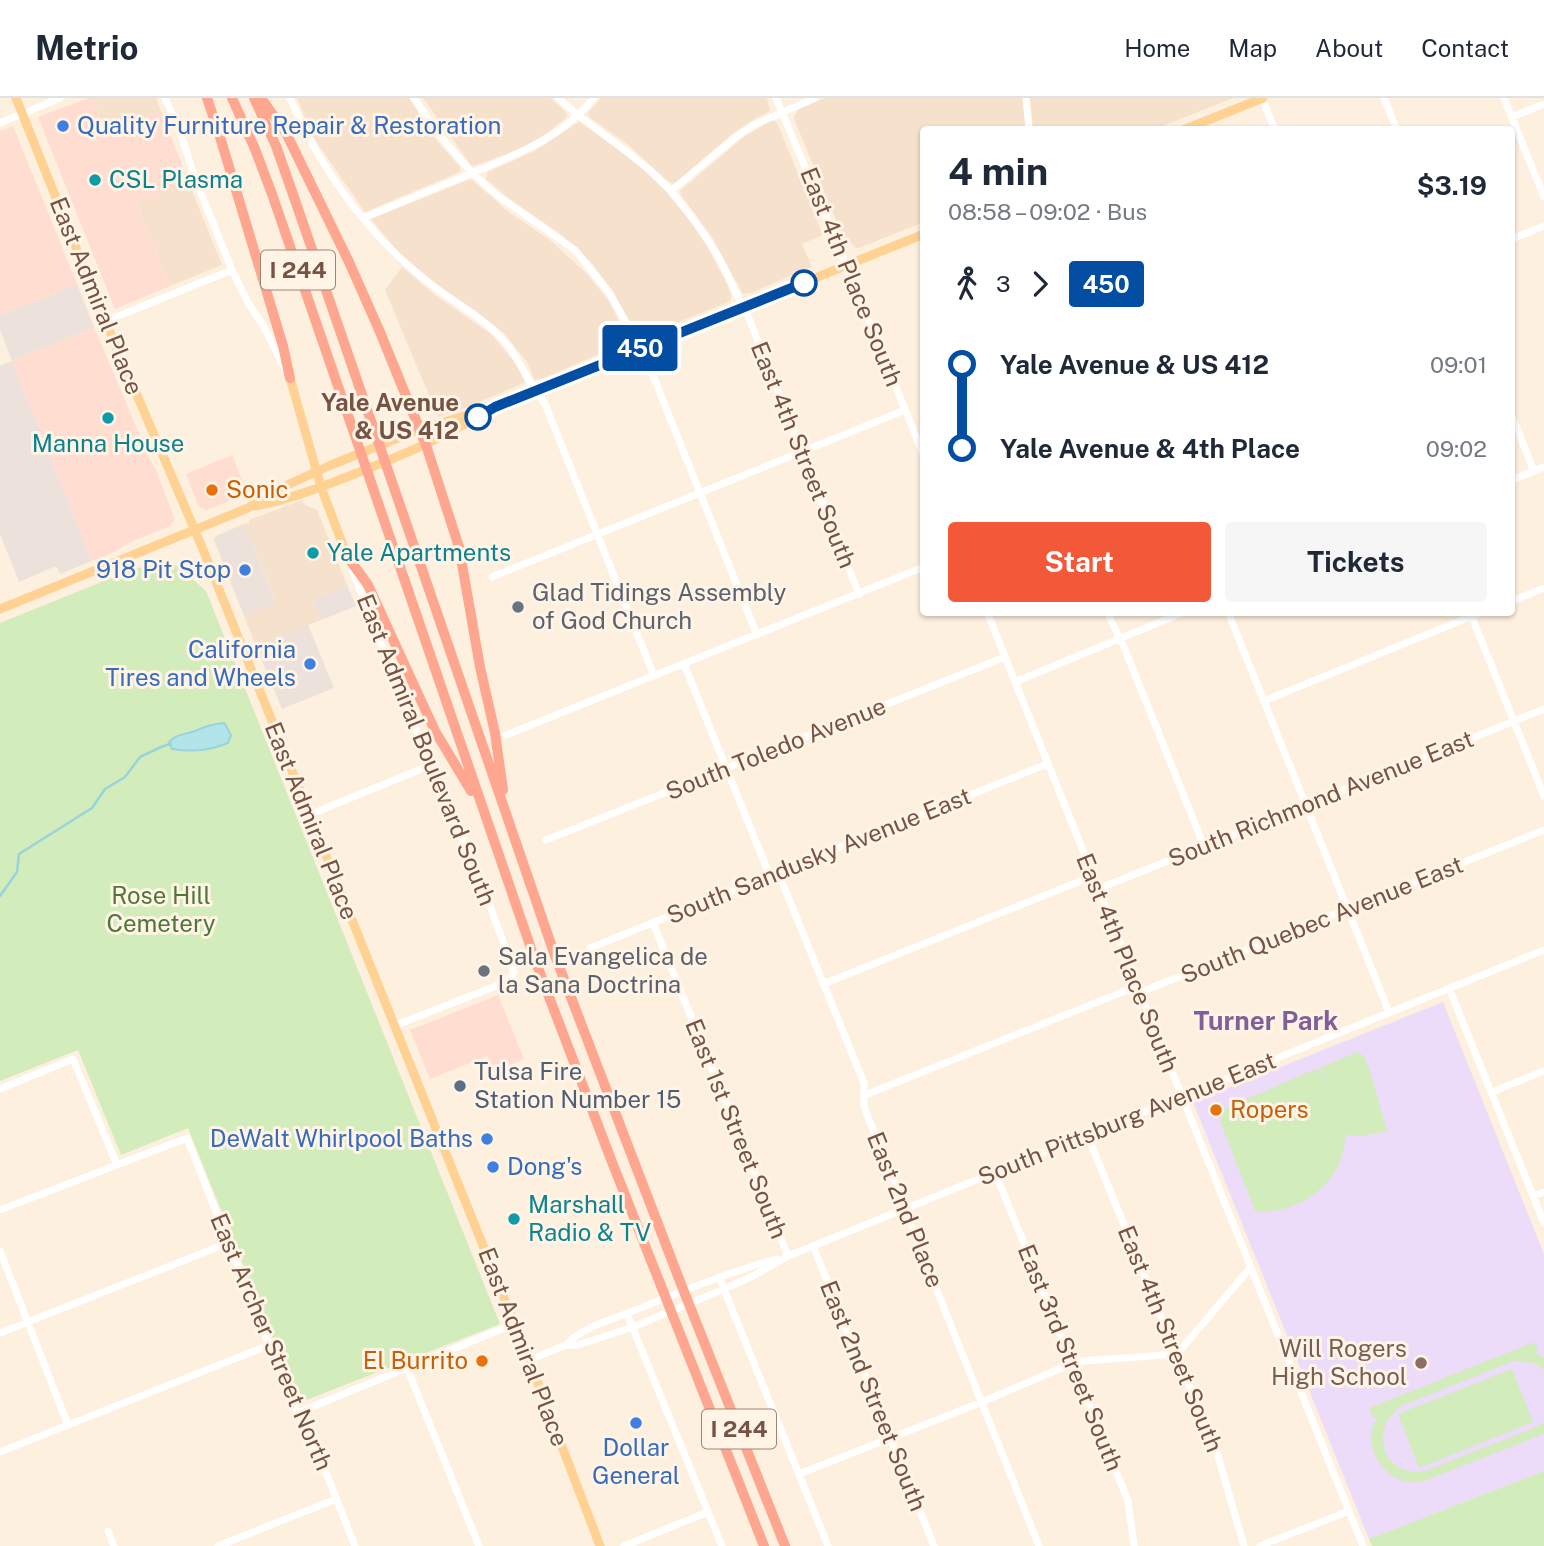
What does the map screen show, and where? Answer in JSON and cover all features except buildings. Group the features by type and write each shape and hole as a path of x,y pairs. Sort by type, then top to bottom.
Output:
{"highway":[{"path":"207,98 271,307 290,379"},
{"name":"I 244","path":"232,98 272,194 535,960 580,1081 764,1546"},
{"name":"I 244","path":"254,98 276,146 296,201 554,953 785,1546"},
{"path":"261,98 286,133 349,262 426,445 459,547 480,667 495,733 507,817"},
{"path":"347,556 368,585 435,731 483,810"}],"main road":[{"name":"East Admiral Place","path":"16,98 194,530 529,1360 600,1546"},
{"path":"1193,126 1263,98"},
{"path":"248,508 272,492 332,464 420,429 495,407 920,236"},
{"name":"East Admiral Boulevard South","path":"290,379 321,487 347,556"},
{"path":"0,609 248,508 275,503 321,487 409,452 461,428 495,407"}],"street":[{"path":"0,123 60,98"},
{"name":"East Admiral Boulevard South","path":"165,98 232,270 290,379"},
{"path":"290,98 318,154 339,188 363,218 406,265 488,326 515,354 545,404 654,676"},
{"path":"414,98 441,137 471,173 498,196 575,250 610,294 648,363 757,635"},
{"name":"East 4th Street South","path":"558,98 629,153 671,191 717,254 748,316 859,594"},
{"path":"363,218 530,149 561,130 594,98"},
{"name":"East 4th Place South","path":"776,98 920,446"},
{"path":"671,191 737,136 782,111 816,98"},
{"path":"1026,98 1029,126"},
{"path":"1263,98 1274,126"},
{"path":"1384,98 1395,126"},
{"path":"1504,98 1544,197"},
{"path":"1512,117 1544,104"},
{"path":"1515,238 1544,226"},
{"path":"106,321 232,270"},
{"path":"492,577 905,410"},
{"path":"1515,424 1534,471"},
{"path":"1515,479 1544,467"},
{"name":"East Admiral Boulevard South","path":"347,556 487,898 514,972 506,982 394,1026"},
{"path":"506,736 920,569"},
{"path":"1515,599 1544,588"},
{"name":"East 4th Place South","path":"989,616 1363,1546"},
{"path":"1109,616 1204,846"},
{"path":"1015,682 1174,616"},
{"path":"1230,616 1390,1012"},
{"path":"1264,701 1469,616"},
{"path":"1471,616 1544,796"},
{"name":"South Toledo Avenue","path":"547,841 1004,657"},
{"name":"East 2nd Place","path":"684,664 864,1083 864,1107 1040,1546"},
{"name":"South Richmond Avenue East","path":"1098,889 1544,709"},
{"name":"South Sandusky Avenue East","path":"590,948 1047,764"},
{"path":"309,815 432,765"},
{"name":"South Quebec Avenue East","path":"865,1095 1130,989 1146,990 1544,830"},
{"path":"823,984 1093,876"},
{"name":"East 1st Street South","path":"653,923 788,1256"},
{"name":"South Pittsburg Avenue East","path":"566,1345 575,1335 638,1309 719,1277 788,1256 1544,950"},
{"path":"1449,988 1544,1223"},
{"path":"0,1089 73,1059 117,1165 0,1210"},
{"path":"1492,1092 1544,1071"},
{"name":"East 4th Street South","path":"1087,1135 1225,1473 1244,1546"},
{"name":"East Archer Street North","path":"117,1165 187,1138 268,1345 355,1546"},
{"name":"East 3rd Street South","path":"995,1172 1128,1502 1134,1546"},
{"path":"1533,1196 1544,1192"},
{"path":"0,1333 228,1242"},
{"name":"East 2nd Street South","path":"813,1246 934,1546"},
{"path":"0,1251 68,1425"},
{"name":"South Pittsburg Avenue East","path":"529,1360 566,1345 578,1345 633,1327 714,1294 788,1256"},
{"path":"799,1474 1073,1363 1177,1354 1250,1268"},
{"path":"719,1277 828,1546"},
{"path":"627,1314 722,1546"},
{"path":"297,1413 514,1324"},
{"path":"0,1452 268,1345"},
{"path":"407,1368 478,1546"},
{"path":"218,1546 336,1499"},
{"path":"1260,1546 1349,1511"},
{"path":"624,1546 708,1513"},
{"path":"108,1531 114,1546"}],"shaded area":[{"path":"92,98 156,98 161,111 106,133"},
{"path":"92,98 106,133 161,111 189,183 136,204 170,286 115,309 38,117"},
{"path":"297,98 409,98 432,135 460,167 460,172 365,212 313,137"},
{"path":"423,98 550,98 567,113 567,117 520,149 474,166"},
{"path":"601,98 767,98 770,111 731,135 674,184 626,143 589,117 588,113"},
{"path":"825,98 1023,98 1026,126 920,126 920,224 856,248 850,242 846,244 794,119 799,109"},
{"path":"1030,98 1233,98 1163,126 1033,126"},
{"path":"771,121 778,125 823,235 802,244 812,267 743,294 712,237 680,191 745,136"},
{"path":"579,122 640,166 667,193 708,248 727,284 731,300 647,335 638,336 613,291 590,261 562,235 486,179 488,172 535,151"},
{"path":"13,126 77,284 0,315 0,131"},
{"path":"471,179 510,213 551,241 587,274 609,301 628,340 541,379 534,379 527,362 504,333 400,254 371,219"},
{"path":"189,183 222,265 170,286 136,203"},
{"path":"402,267 435,295 491,334 516,364 524,383 438,417 385,290"},
{"path":"77,284 94,327 12,361 0,330 0,315"},
{"path":"94,327 175,519 170,526 92,561 12,361"},
{"path":"12,361 92,561 60,574 56,566 19,582 0,534 0,366"},
{"path":"232,455 248,494 206,510 199,507 186,474"},
{"name":"Yale Apartments","path":"302,500 304,504 317,510 347,585 313,600 321,620 256,646 244,616 276,602 244,524"},
{"path":"244,524 276,603 244,616 214,540 216,536"},
{"path":"347,585 356,606 321,620 313,600"},
{"path":"308,625 334,688 282,709 256,646"},
{"path":"498,995 524,1059 494,1072 487,1056 430,1079 410,1030"},
{"name":"Will Rogers High School","path":"1443,1002 1544,1254 1544,1471 1369,1539 1193,1102"}],"green space":[{"name":"Rose Hill Cemetery","path":"174,564 206,591 500,1324 299,1403 188,1128 121,1155 78,1050 0,1081 0,623 136,568"},
{"path":"1357,1052 1364,1056 1371,1074 1387,1131 1361,1136 1345,1135 1343,1152 1337,1167 1328,1181 1316,1192 1287,1208 1255,1211 1220,1121 1226,1108 1318,1068 1328,1086 1320,1068"},
{"path":"1534,1342 1538,1350 1535,1353 1544,1357 1544,1370 1534,1363 1514,1361 1401,1406 1391,1416 1383,1439 1390,1460 1399,1467 1411,1471 1425,1471 1544,1422 1544,1434 1422,1481 1408,1482 1399,1479 1380,1464 1371,1442 1371,1432 1377,1417 1373,1418 1369,1408"},
{"path":"1512,1369 1533,1422 1419,1468 1398,1414"},
{"path":"1544,1471 1544,1546 1372,1546 1369,1539"}],"water":[{"path":"223,723 231,735 228,743 221,746 180,750 172,749 169,742 178,736"}],"waterway":[{"path":"0,896 17,872 19,854 92,808 105,789 125,777 140,757 170,744"}],"bus line":[{"name":"450","path":"478,417 495,407 804,283"}],"place":[{"name":"Quality Furniture Repair & Restoration","path":"63,126"},
{"name":"CSL Plasma","path":"95,180"},
{"name":"Yale Avenue & US 412","path":"478,417"},
{"name":"Manna House","path":"108,418"},
{"name":"Sonic","path":"212,490"},
{"name":"Yale Apartments","path":"313,553"},
{"name":"918 Pit Stop","path":"245,570"},
{"name":"Glad Tidings Assembly of God Church","path":"518,607"},
{"name":"California Tires and Wheels","path":"310,664"},
{"name":"Sala Evangelica de la Sana Doctrina","path":"484,971"},
{"name":"Tulsa Fire Station Number 15","path":"460,1086"},
{"name":"Ropers","path":"1216,1110"},
{"name":"DeWalt Whirlpool Baths","path":"487,1139"},
{"name":"Dong's","path":"493,1167"},
{"name":"Marshall Radio & TV","path":"514,1219"},
{"name":"El Burrito","path":"482,1361"},
{"name":"Will Rogers High School","path":"1421,1363"},
{"name":"Dollar General","path":"636,1423"}],"district":[{"name":"Turner Park","path":"1266,1021"}]}
